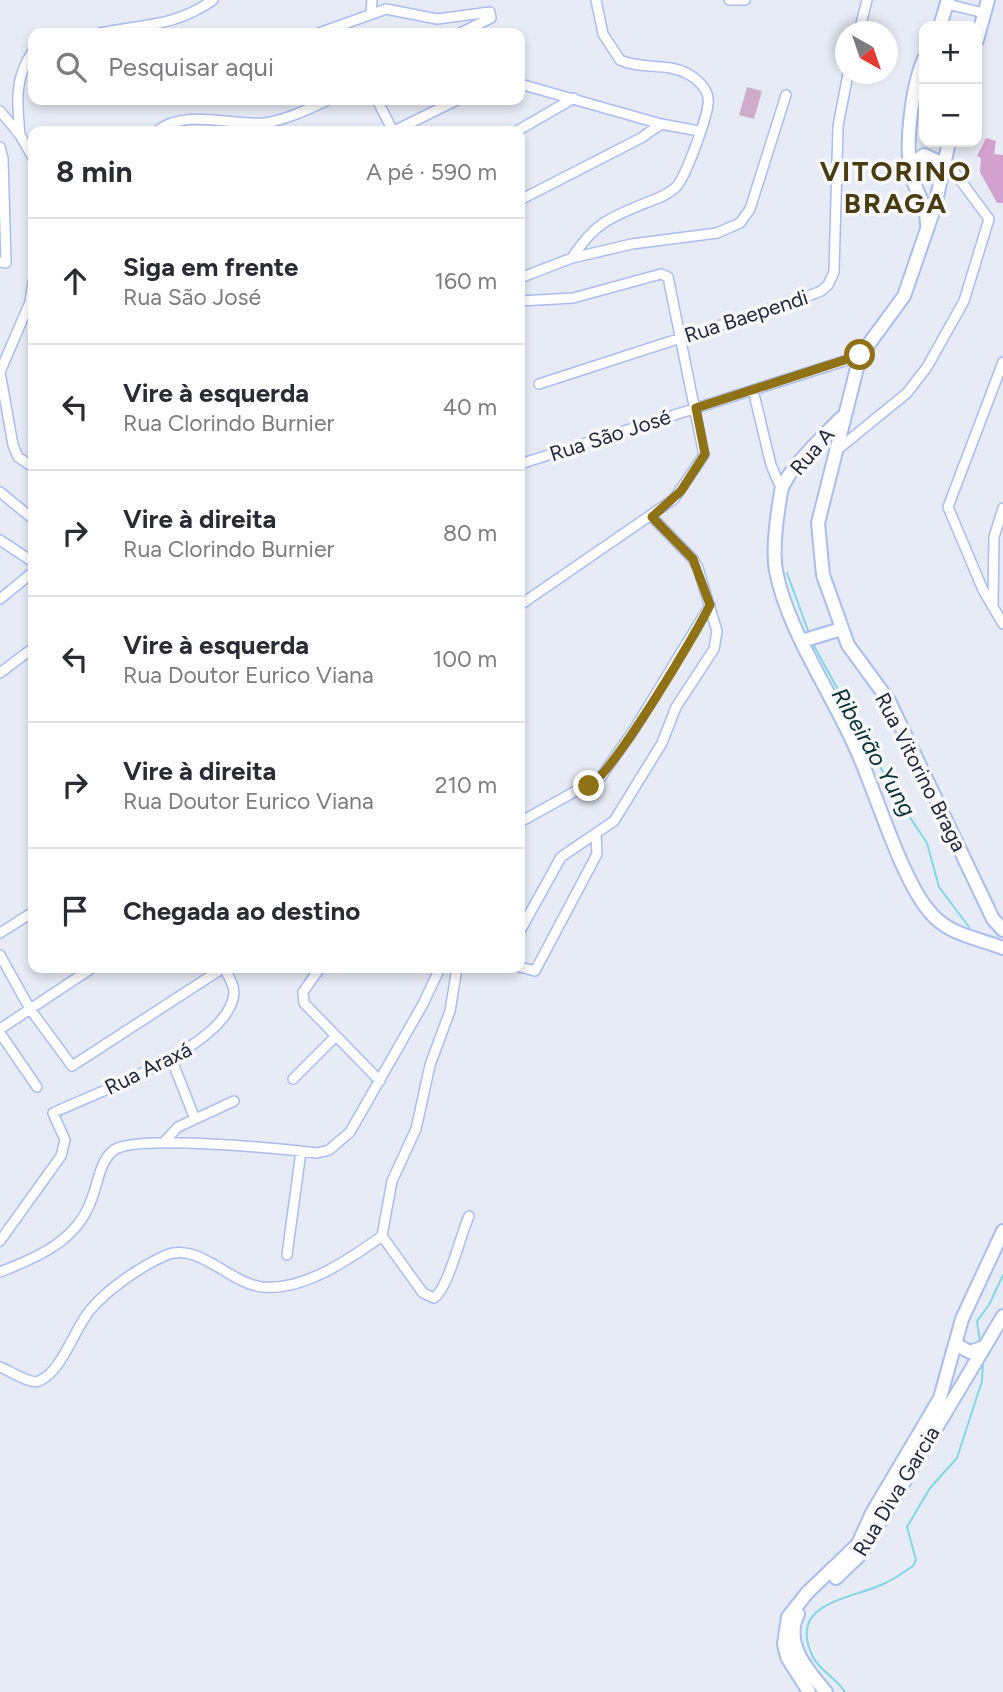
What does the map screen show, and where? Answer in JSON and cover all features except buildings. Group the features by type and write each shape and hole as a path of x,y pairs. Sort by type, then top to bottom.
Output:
{"main road":[{"path":"982,21 988,0"},
{"path":"942,21 948,2"},
{"path":"919,75 912,98 911,171 927,212 927,231"},
{"path":"850,438 842,421 860,355 904,296 927,231 948,147"},
{"path":"911,171 924,155 943,164"},
{"path":"911,171 924,186 940,180"},
{"name":"Rua A","path":"781,488 790,475 832,444 842,421"},
{"name":"Rua Vitorino Braga","path":"832,444 818,523 818,542 823,575 841,629 855,656 889,701 993,919 1003,930"},
{"path":"781,488 775,567 857,749 912,884 927,910 957,935 967,934 1003,948"},
{"path":"808,639 841,629"},
{"path":"809,1692 787,1657 784,1644 788,1617 807,1593 858,1544 872,1513 940,1398 962,1319 1003,1231"},
{"name":"Rua Diva Garcia","path":"825,1692 795,1647 794,1620 799,1610 861,1554 1003,1316"},
{"path":"955,1343 966,1351 979,1353"}],"street":[{"path":"119,28 164,25 213,0"},
{"path":"370,12 372,0"},
{"path":"572,258 583,240 606,220 667,195 677,187 685,177 709,97 698,81 676,68 620,60 603,34 596,0"},
{"path":"729,0 745,0"},
{"path":"862,21 867,0"},
{"path":"948,2 984,13"},
{"path":"331,28 370,12 386,9 437,19 489,12 491,18 470,28"},
{"path":"20,135 16,92 23,66 28,58"},
{"name":"Rua Baependi","path":"539,384 821,291 832,279 840,106 846,84"},
{"path":"525,85 661,124 699,131"},
{"path":"525,276 572,258 632,244 717,233 740,223 750,209 786,94"},
{"path":"525,126 574,98"},
{"path":"164,126 192,121 268,122 314,105"},
{"path":"380,105 390,126"},
{"path":"403,126 447,105"},
{"path":"0,111 28,149"},
{"path":"192,121 195,126"},
{"path":"525,197 641,138 661,124"},
{"path":"0,146 3,158 6,263 0,262"},
{"path":"832,444 850,438 877,420 913,387 948,333 979,258 989,224 987,213 953,169 943,164"},
{"path":"525,302 573,298 665,275 670,282 705,454 681,491 652,517 525,602"},
{"path":"28,307 0,372 13,445 18,457 28,464"},
{"name":"Rua São José","path":"525,462 860,355"},
{"path":"1003,362 948,507 983,590 1003,624"},
{"path":"753,390 774,473 781,488"},
{"path":"774,473 790,475"},
{"path":"0,492 28,515"},
{"path":"993,604 994,537 1003,508"},
{"path":"525,922 561,857 614,821 647,771 676,707 714,649 717,631 693,559 652,517"},
{"path":"0,540 28,559"},
{"path":"0,599 28,576"},
{"path":"525,819 601,778 635,728 710,605"},
{"path":"0,673 28,652"},
{"path":"525,968 535,971 595,859 596,835"},
{"path":"0,933 28,915"},
{"path":"0,955 30,1009 72,1066 216,973"},
{"path":"37,1087 0,1031 84,973"},
{"name":"Rua Araxá","path":"0,1241 61,1156 65,1140 53,1113 197,1045 221,1021 233,993 226,973"},
{"path":"315,973 309,980 302,998 308,1009 380,1081"},
{"path":"0,1272 48,1250 69,1236 83,1219 103,1166 114,1150 148,1142 301,1151 329,1150 339,1144 350,1132 380,1081 437,973"},
{"path":"454,973 450,1011 430,1065 416,1129 392,1181 382,1236 423,1293 434,1298 448,1275 469,1216"},
{"path":"293,1079 336,1036"},
{"path":"171,1058 195,1119"},
{"path":"163,1143 178,1126 234,1101"},
{"path":"287,1255 301,1151"},
{"path":"0,1367 32,1382 41,1380 61,1359 93,1306 165,1255 190,1253 244,1283 262,1287 289,1284 323,1272 382,1236"}],"shaded area":[{"path":"747,87 762,91 754,119 739,115"},
{"path":"986,138 996,141 994,154 1003,155 1003,203 997,203 980,172 981,158 977,156"}],"waterway":[{"name":"Ribeirão Yung","path":"787,573 809,633"},
{"name":"Ribeirão Yung","path":"813,644 890,785 903,799 911,819 927,843 939,887 969,927"},
{"name":"Ribeirão Yung","path":"980,1342 977,1321 989,1305 1003,1275"},
{"name":"Ribeirão Yung","path":"845,1692 813,1657 807,1639 808,1625 814,1614 825,1606 885,1583 913,1566 916,1560 907,1527 930,1488 957,1458 982,1381 983,1361"}],"district":[{"name":"VITORINO BRAGA","path":"896,187"}],"route":[{"path":"589,786 601,778 635,728 710,605 693,559 652,517 681,491 705,454 696,408 860,355"}]}
